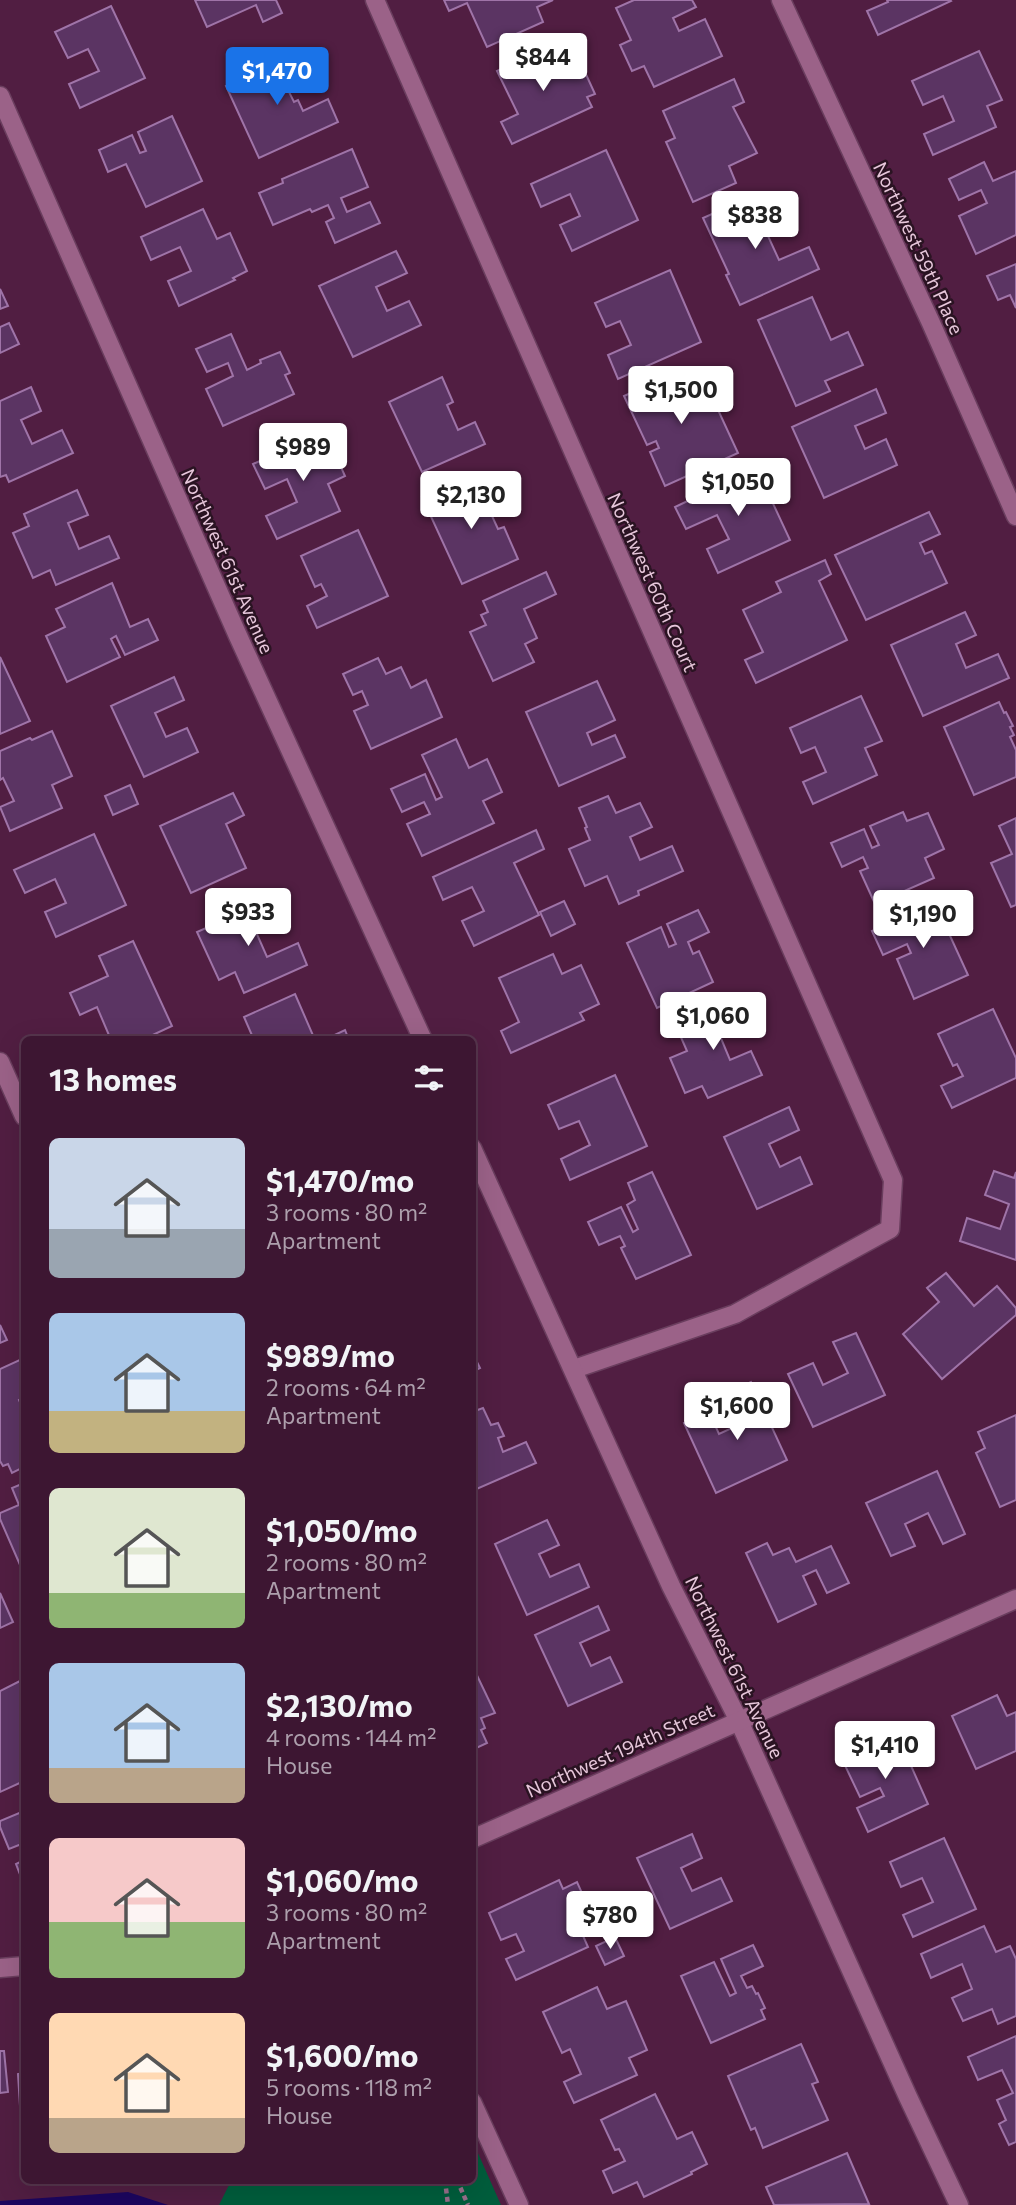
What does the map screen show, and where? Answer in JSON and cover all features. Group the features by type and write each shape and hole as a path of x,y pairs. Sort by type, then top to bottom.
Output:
{"street":[{"name":"Northwest 60th Court","path":"375,0 893,1180 890,1229 735,1314 574,1369"},
{"name":"Northwest 59th Place","path":"781,0 931,323 1016,516"},
{"name":"Northwest 61st Avenue","path":"0,96 238,636 421,1036"},
{"path":"0,1062 21,1109"},
{"name":"Northwest 61st Avenue","path":"476,1156 671,1586 739,1721 959,2205"},
{"name":"Northwest 194th Street","path":"476,1837 1016,1599"},
{"path":"0,1968 21,1966"},
{"path":"476,2111 519,2205"}],"path":[{"path":"446,2184 448,2205"},
{"path":"459,2184 468,2205"}],"green space":[{"path":"476,2149 501,2205 219,2205 230,2184 476,2184"}],"shaded area":[{"path":"128,2192 168,2205 0,2205 0,2201"}],"building":[{"path":"195,0 276,0 282,13 263,22 256,5 207,27"},
{"path":"444,0 553,0 537,7 543,22 487,47 467,3 449,11"},
{"path":"634,0 692,0 696,7 673,18 679,31 705,19 722,56 654,87 644,66 632,71 620,45 631,40 616,8"},
{"path":"887,0 951,1 878,35 867,11 888,2"},
{"path":"111,6 145,78 80,108 69,84 99,71 88,49 68,58 55,32"},
{"path":"554,44 569,77 584,70 595,94 587,97 592,107 512,144 501,122 518,114 497,71"},
{"path":"979,51 1002,100 987,106 996,127 933,155 924,134 954,121 943,96 923,105 912,81"},
{"path":"298,54 308,78 287,88 294,102 298,100 303,111 328,99 338,122 259,158 226,86"},
{"path":"734,79 744,102 733,107 757,153 729,166 736,183 693,202 666,142 675,138 663,111"},
{"path":"172,116 202,181 146,207 126,164 108,172 99,150 132,135 140,153 146,151 138,132"},
{"path":"352,149 368,187 341,198 347,212 370,202 380,223 335,243 326,222 334,218 328,205 312,212 310,209 273,225 259,193 283,183 282,179"},
{"path":"606,150 638,220 572,251 560,225 580,216 570,194 541,207 531,184"},
{"path":"984,162 993,181 1016,171 1016,235 976,254 959,216 987,203 981,190 959,200 949,179"},
{"path":"741,201 748,217 776,203 787,228 768,236 779,260 809,247 819,269 740,305 703,218"},
{"path":"203,209 217,239 230,233 247,271 233,278 235,280 179,306 168,281 191,271 180,247 151,260 141,237"},
{"path":"396,251 407,273 376,287 387,311 409,301 421,325 353,357 319,286"},
{"path":"1016,264 1016,308 1010,295 998,300 987,276"},
{"path":"670,270 701,342 618,379 608,355 631,345 620,321 606,327 595,303"},
{"path":"0,289 8,306 0,309"},
{"path":"812,297 831,340 848,332 863,365 825,381 830,391 796,406 758,320"},
{"path":"9,323 19,344 0,353 0,327"},
{"path":"231,334 247,370 261,363 260,360 280,352 290,373 285,375 294,394 223,426 206,389 233,376 228,363 207,372 196,349"},
{"path":"700,371 738,453 665,486 650,452 659,448 656,441 647,445 624,396 672,374 676,382"},
{"path":"442,377 453,402 447,405 458,430 475,422 485,444 422,472 389,402"},
{"path":"31,387 41,411 21,420 32,444 62,430 73,453 9,482 6,475 0,477 0,401"},
{"path":"876,389 886,413 855,426 865,449 886,439 897,465 824,498 792,427"},
{"path":"325,432 345,476 328,484 340,511 277,539 266,516 297,502 287,479 265,489 253,464"},
{"path":"756,467 790,540 718,573 707,549 729,539 717,515 686,529 675,507 717,487 713,478 731,470 735,477"},
{"path":"456,481 465,501 496,487 506,510 492,516 498,529 504,527 518,559 462,584 422,497"},
{"path":"77,490 88,515 68,523 79,549 109,536 119,558 56,585 50,570 33,578 13,533 29,526 24,514"},
{"path":"929,512 940,534 920,543 925,554 932,551 947,583 866,620 835,555"},
{"path":"358,530 388,596 317,628 307,606 327,596 321,584 315,587 301,556"},
{"path":"825,560 831,574 819,581 847,640 756,683 745,660 763,652 743,610 781,592 776,582"},
{"path":"546,572 556,594 524,609 537,638 525,644 534,662 493,681 470,632 486,625 481,615 488,612 483,601"},
{"path":"112,583 130,627 148,619 158,640 125,655 116,636 111,639 120,657 67,682 46,636 65,627 56,609"},
{"path":"965,612 976,635 956,644 966,668 998,654 1009,678 923,716 891,645"},
{"path":"0,657 30,721 0,734"},
{"path":"378,658 386,674 401,667 411,688 426,680 442,717 371,749 354,711 368,705 362,691 353,695 343,674"},
{"path":"174,677 184,700 155,713 166,737 187,728 198,752 144,777 111,706"},
{"path":"597,681 615,720 587,733 592,745 615,735 625,757 559,786 526,712"},
{"path":"861,696 882,741 865,748 877,775 813,804 803,782 826,772 815,747 801,753 790,728"},
{"path":"999,702 1013,726 1010,727 1014,735 1010,737 1016,750 1016,777 974,795 944,727"},
{"path":"52,731 72,776 52,785 62,808 10,831 0,807 14,801 3,778 0,780 0,751"},
{"path":"456,739 469,768 487,759 502,792 483,801 494,823 422,856 407,824 430,814 424,802 402,812 391,789 425,774 436,800 442,797 422,755"},
{"path":"130,785 138,804 113,815 105,796"},
{"path":"233,793 244,815 226,824 246,868 191,893 160,826"},
{"path":"608,796 616,813 640,803 652,827 630,837 640,860 672,846 683,871 638,891 639,895 619,904 607,876 585,886 569,849 590,840 579,808"},
{"path":"903,812 907,821 928,813 944,849 925,858 934,878 875,904 860,871 868,868 863,857 842,867 831,843 864,829 872,848 879,845 870,826"},
{"path":"1016,818 1016,905 1011,907 991,863 1012,854 999,826"},
{"path":"536,830 544,849 514,863 539,915 474,946 462,921 484,911 472,887 443,900 433,877"},
{"path":"94,834 126,905 56,937 45,912 66,903 55,879 25,893 14,870"},
{"path":"265,898 277,924 256,932 267,957 298,943 307,965 244,993 235,972 219,980 197,932 213,925 212,922"},
{"path":"564,901 575,924 551,936 540,912"},
{"path":"935,903 968,975 914,999 897,959 911,953 907,944 883,955 872,931"},
{"path":"698,910 709,932 688,942 693,954 699,951 713,982 657,1008 627,943 661,927 669,947 676,944 667,924"},
{"path":"133,941 172,1026 151,1036 109,1036 97,1007 80,1015 70,993 108,976 99,956"},
{"path":"553,954 562,974 581,965 599,1004 580,1013 584,1020 511,1053 501,1031 519,1022 499,978"},
{"path":"295,994 313,1036 252,1036 244,1017"},
{"path":"739,999 750,1023 720,1036 730,1060 751,1051 762,1075 708,1098 702,1086 685,1093 670,1058 687,1051 676,1026"},
{"path":"993,1009 1016,1058 1016,1078 952,1108 941,1086 963,1076 957,1064 953,1066 938,1034"},
{"path":"345,1030 347,1036 332,1036"},
{"path":"615,1075 647,1146 570,1180 561,1159 590,1145 579,1121 559,1129 548,1105"},
{"path":"789,1107 799,1130 769,1144 780,1167 800,1157 812,1184 757,1209 724,1137"},
{"path":"994,1171 1014,1178 1016,1172 1016,1260 960,1241 967,1218 1000,1229 1009,1204 985,1195"},
{"path":"652,1172 691,1255 636,1279 621,1248 625,1246 620,1236 599,1245 588,1222 621,1207 633,1232 638,1229 627,1205 635,1200 628,1183"},
{"path":"946,1273 974,1306 997,1286 1016,1308 1016,1315 942,1379 903,1334 939,1302 927,1288"},
{"path":"0,1325 7,1340 0,1343"},
{"path":"856,1333 885,1395 813,1427 788,1374 813,1363 823,1385 848,1373 833,1342"},
{"path":"21,1359 21,1468 12,1473 8,1464 3,1466 0,1461 0,1369"},
{"path":"751,1382 787,1460 716,1493 684,1423 709,1412 719,1434 743,1423 728,1392"},
{"path":"483,1408 491,1425 498,1423 504,1436 498,1438 503,1452 526,1442 536,1463 476,1489 476,1411"},
{"path":"1016,1415 1016,1500 1000,1507 976,1453 985,1448 978,1432"},
{"path":"937,1471 965,1534 943,1544 928,1513 905,1524 915,1546 891,1556 866,1503"},
{"path":"21,1484 21,1567 0,1519 0,1513 19,1505 12,1488"},
{"path":"547,1520 559,1545 539,1554 550,1577 579,1564 589,1587 527,1615 495,1544"},
{"path":"767,1543 773,1555 789,1548 796,1562 831,1546 849,1583 827,1593 816,1570 803,1576 816,1604 778,1622 746,1553"},
{"path":"0,1593 13,1622 0,1628"},
{"path":"598,1606 609,1630 580,1643 591,1666 610,1657 622,1682 568,1706 535,1635"},
{"path":"476,1673 495,1713 481,1718 485,1728 481,1730 487,1743 476,1748"},
{"path":"20,1681 21,1782 0,1792 0,1691"},
{"path":"997,1695 1007,1716 1016,1712 1016,1751 976,1769 952,1716"},
{"path":"896,1732 928,1804 868,1832 857,1808 884,1796 880,1788 860,1797 841,1757"},
{"path":"21,1812 21,1844 9,1849 0,1821"},
{"path":"692,1834 702,1858 681,1868 692,1891 721,1878 732,1901 670,1929 637,1858"},
{"path":"944,1838 976,1909 913,1937 903,1915 933,1902 922,1878 901,1887 890,1862"},
{"path":"21,1862 21,1877 16,1864"},
{"path":"559,1880 563,1889 577,1882 595,1922 580,1929 588,1947 516,1980 506,1959 524,1951 516,1934 501,1940 489,1913"},
{"path":"984,1926 996,1952 1010,1946 1016,1959 1016,2016 998,2024 992,2009 963,2021 952,1998 972,1989 962,1964 931,1978 921,1954"},
{"path":"615,1937 624,1956 605,1965 596,1946"},
{"path":"753,1945 763,1966 741,1976 747,1988 752,1986 756,1994 758,1993 765,2008 761,2010 765,2019 711,2043 681,1976 714,1962 730,1996 736,1993 721,1959"},
{"path":"597,1987 607,2009 626,2001 647,2050 629,2058 637,2075 574,2103 564,2082 581,2074 570,2049 562,2053 543,2012"},
{"path":"1016,2036 1016,2142 1009,2145 999,2124 1006,2120 997,2100 1013,2093 1002,2070 978,2080 968,2057"},
{"path":"801,2044 818,2082 812,2084 828,2120 763,2148 755,2128 751,2130 728,2076"},
{"path":"0,2051 4,2051 8,2092 0,2093"},
{"path":"18,2074 21,2074 21,2122"},
{"path":"655,2094 677,2139 692,2132 707,2164 644,2197 637,2182 613,2193 603,2171 625,2161 619,2149 615,2150 601,2120"},
{"path":"847,2153 869,2204 774,2205 766,2187"}]}
